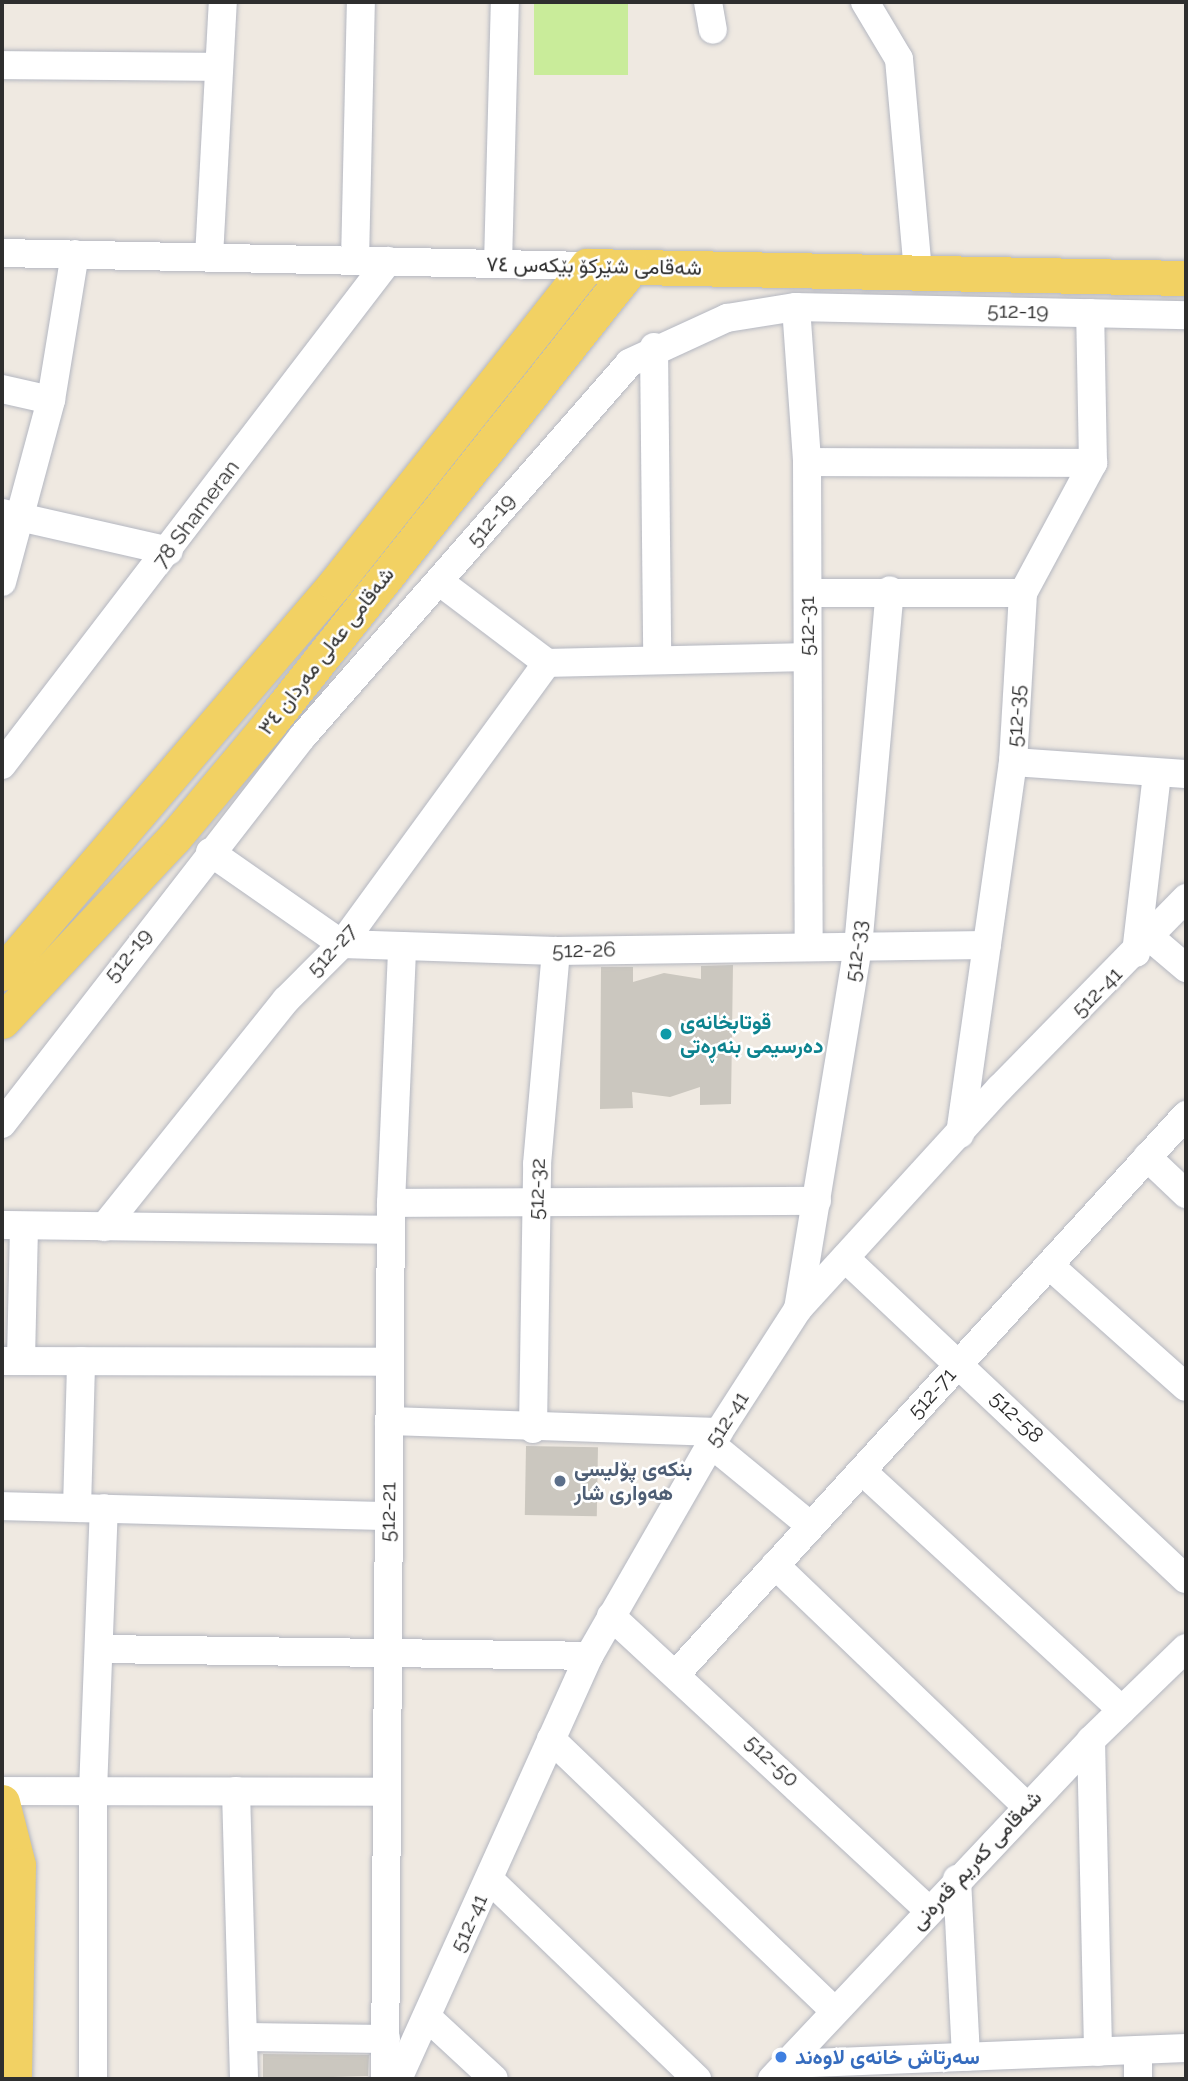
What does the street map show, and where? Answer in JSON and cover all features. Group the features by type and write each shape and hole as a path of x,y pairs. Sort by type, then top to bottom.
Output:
{"main road":[{"name":"شەقامی شێرکۆ بێکەس ٧٤","path":"587,266 1186,278"},
{"name":"شەقامی عەلی مەردان ٣٤","path":"8,961 335,584 587,266"},
{"name":"شەقامی عەلی مەردان ٣٤","path":"2,1021 244,755 632,267"},
{"path":"2,1802 19,1865 14,2079"}],"street":[{"path":"209,257 223,2"},
{"path":"355,261 362,2"},
{"path":"498,264 505,2"},
{"path":"708,2 713,30"},
{"path":"865,2 899,59 918,273"},
{"path":"2,65 219,66"},
{"name":"شەقامی شێرکۆ بێکەس ٧٤","path":"2,253 587,266"},
{"path":"2,583 12,515 51,400 75,254"},
{"name":"78 Shameran","path":"2,765 32,730 388,261"},
{"name":"512-19","path":"2,1124 210,852 598,392 654,347 727,318 796,307 1186,315"},
{"name":"512-31","path":"796,307 807,462 809,946"},
{"name":"512-35","path":"960,1134 1013,762 1023,593 1093,463 1090,313"},
{"path":"654,347 657,657"},
{"path":"2,389 51,400"},
{"path":"807,462 1093,463"},
{"path":"12,515 169,551"},
{"path":"440,582 547,663 657,657 807,657"},
{"path":"808,593 890,590 1023,593"},
{"name":"512-33","path":"798,1309 858,947 890,590"},
{"name":"512-27","path":"104,1227 286,1000 342,944 547,663"},
{"path":"2,727 32,730"},
{"path":"1013,762 1186,774"},
{"path":"1157,773 1144,946 1186,968"},
{"path":"210,852 342,944"},
{"name":"512-41","path":"398,2079 589,1656 715,1438 798,1309 960,1134 1144,946 1186,898"},
{"name":"512-26","path":"342,944 556,951 987,945"},
{"name":"512-21","path":"385,2079 384,1654 391,1216 402,946"},
{"name":"512-32","path":"533,1429 536,1203 556,951"},
{"name":"512-71","path":"678,1672 1186,1115"},
{"path":"1147,1157 1186,1194"},
{"path":"390,1362 11,1361 13,1226 104,1227 391,1216 536,1203 817,1201"},
{"name":"512-58","path":"845,1258 960,1363 1186,1579"},
{"path":"1049,1265 1186,1387"},
{"path":"80,1361 99,1649 93,1791 93,2079"},
{"path":"389,1421 715,1438 811,1527"},
{"path":"862,1471 1122,1710"},
{"path":"2,1506 388,1516"},
{"path":"775,1565 1027,1807"},
{"name":"512-50","path":"611,1616 678,1672 929,1910"},
{"name":"شەقامی کەریم قەرەنی","path":"779,2071 1091,1740 1186,1648"},
{"path":"99,1649 589,1656"},
{"path":"551,1739 835,2011"},
{"path":"1091,1740 1098,2052"},
{"path":"2,1791 385,1792"},
{"path":"236,1791 245,2037 244,2079"},
{"path":"489,1879 697,2079"},
{"path":"957,1880 966,2057"},
{"path":"427,2017 495,2079"},
{"path":"245,2037 386,2039"},
{"path":"779,2071 966,2057 1186,2048"},
{"path":"1138,2050 1138,2079"}],"green space":[{"path":"534,2 628,2 628,75 534,75"}],"building":[{"name":"قوتابخانەی دەرسیمی بنەڕەتی","path":"733,965 731,1104 700,1105 700,1087 670,1097 632,1092 633,1108 600,1109 601,967 633,967 633,982 664,973 701,979 701,966"},
{"name":"بنکەی پۆلیسی هەواری شار","path":"526,1446 598,1447 597,1516 525,1515"},
{"path":"263,2054 369,2055 368,2076 263,2079"}],"place":[{"name":"قوتابخانەی دەرسیمی بنەڕەتی","path":"666,1034"},
{"name":"بنکەی پۆلیسی هەواری شار","path":"560,1481"},
{"name":"سەرتاش خانەی لاوەند","path":"781,2057"}]}
